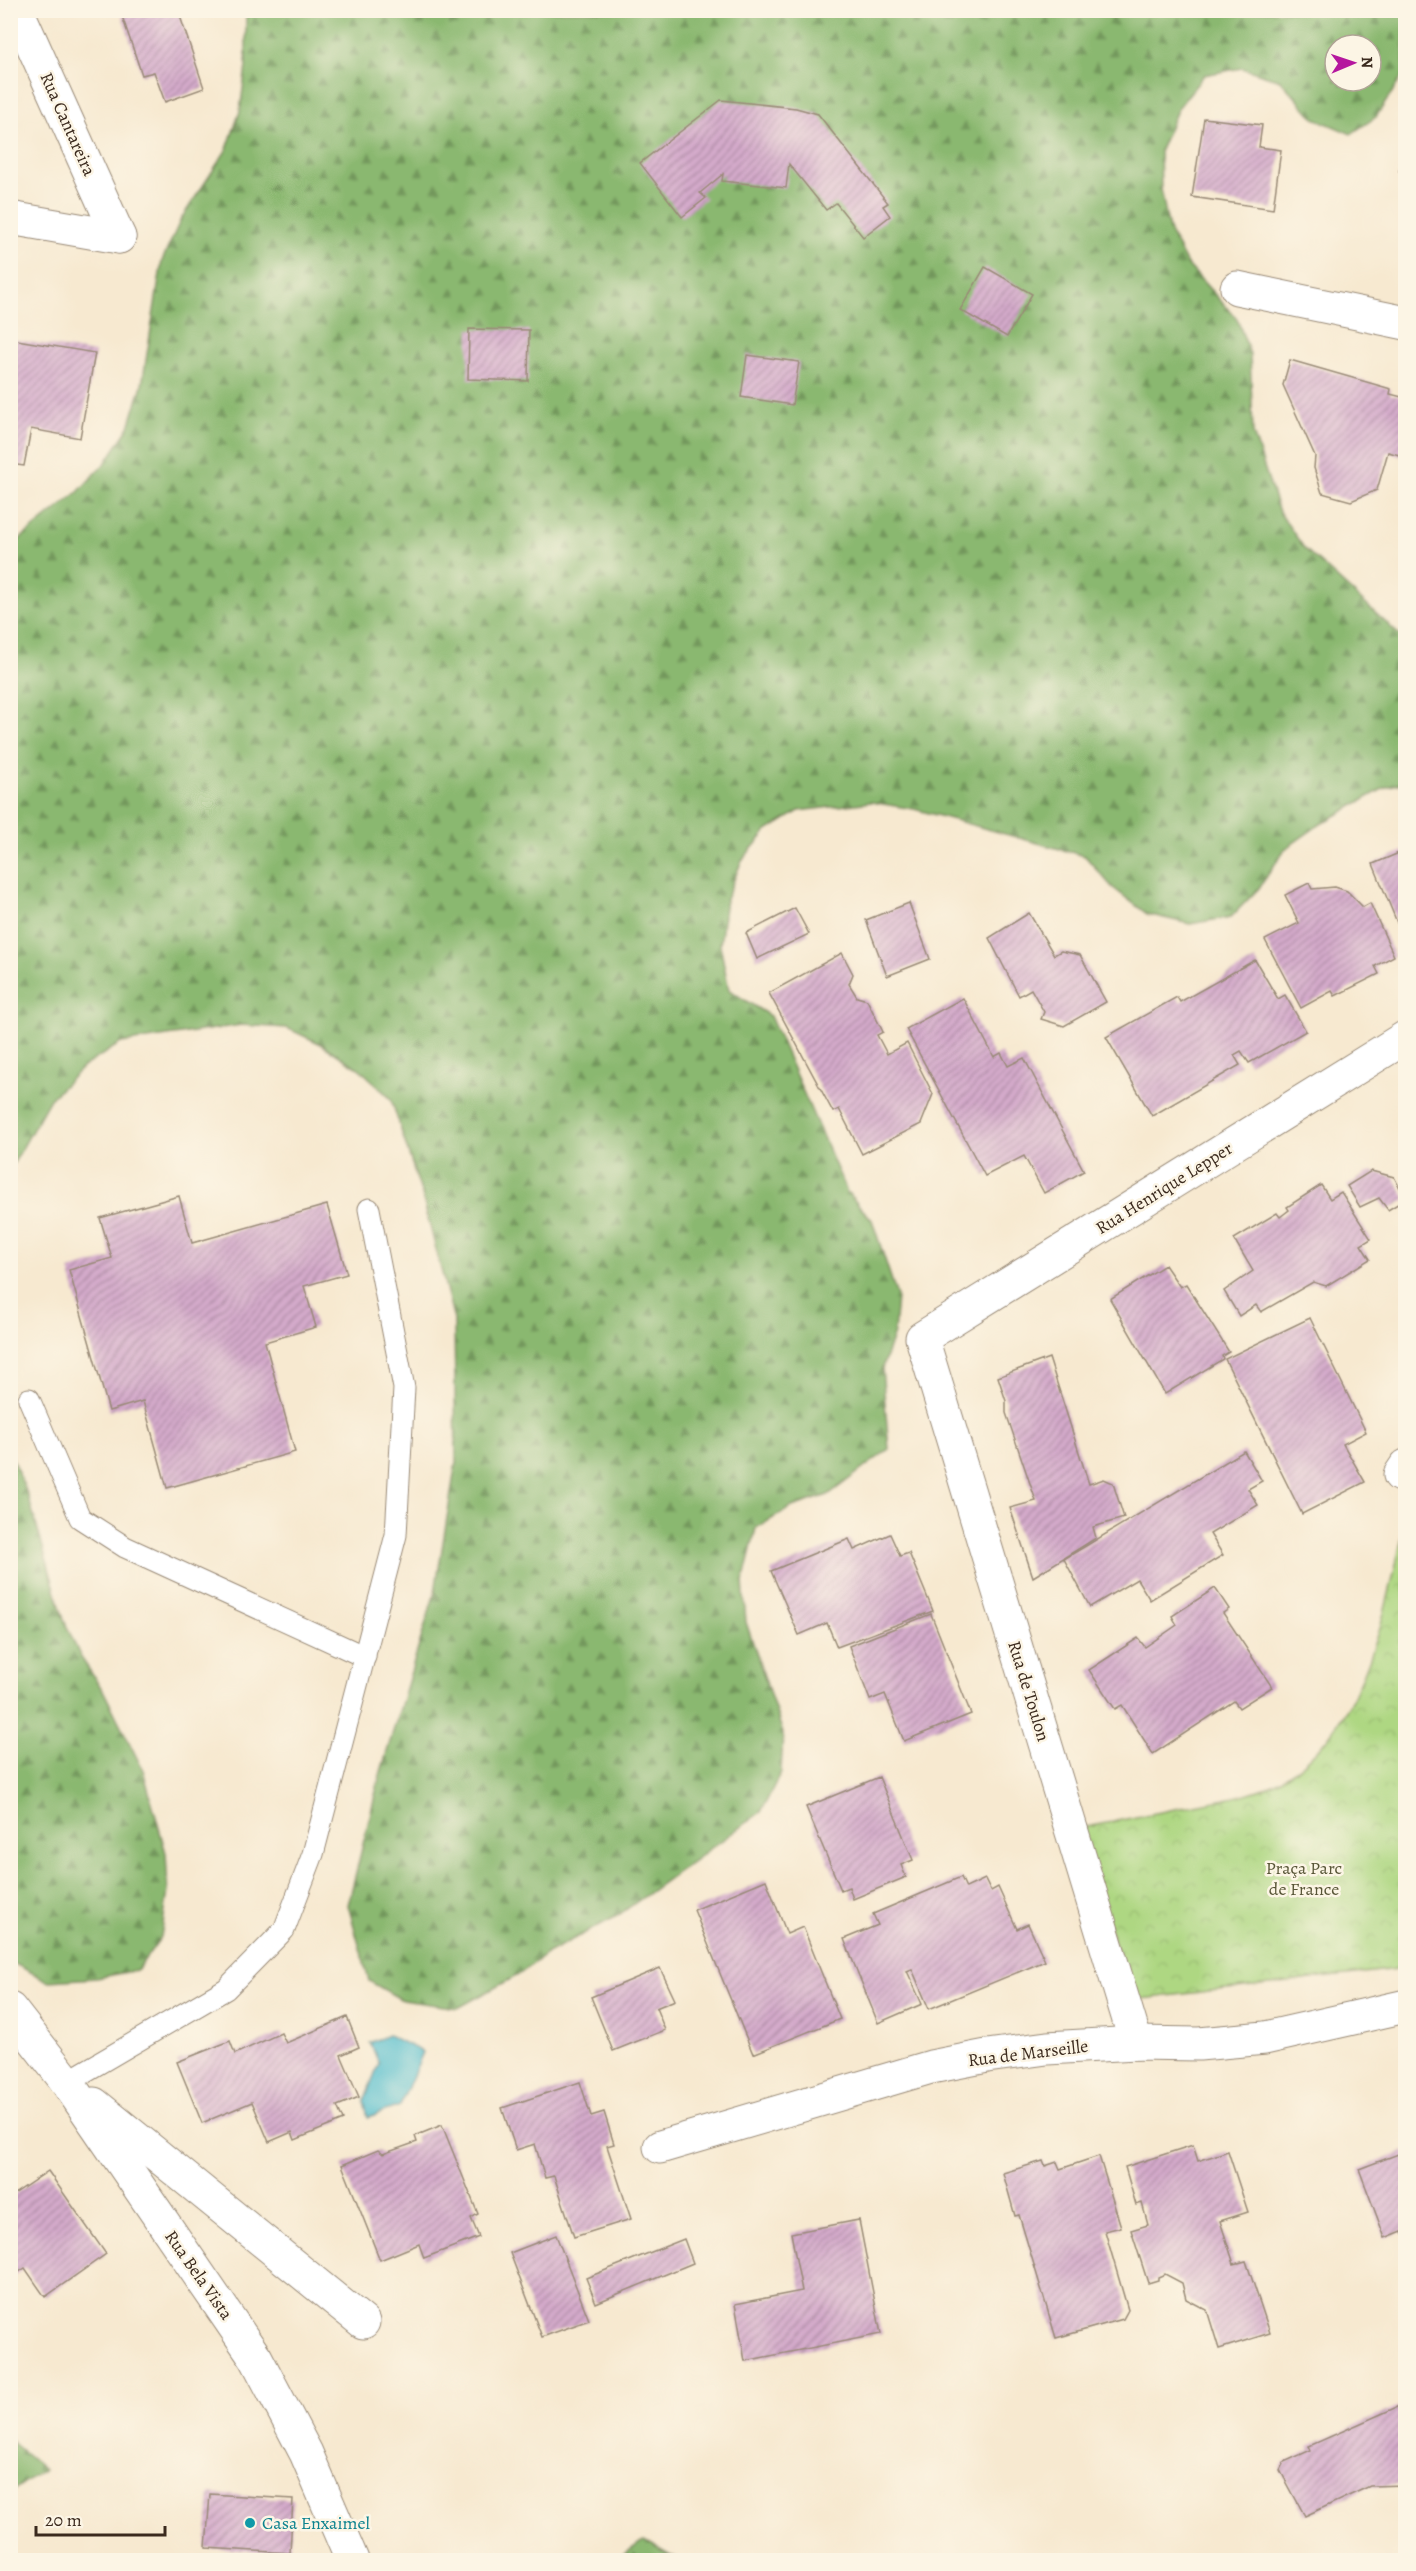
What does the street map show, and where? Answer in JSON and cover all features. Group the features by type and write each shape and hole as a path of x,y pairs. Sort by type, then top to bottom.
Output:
{"street":[{"name":"Rua Cantareira","path":"10,218 118,237 17,10"},
{"path":"1237,288 1406,323"},
{"name":"Rua Henrique Lepper","path":"922,1338 1406,1037"},
{"name":"Rua de Toulon","path":"922,1338 1136,2043"},
{"name":"Rua de Marseille","path":"660,2147 932,2067 1047,2048 1136,2043 1199,2044 1265,2038 1406,2006"},
{"name":"Rua Bela Vista","path":"10,2009 67,2082 256,2358 306,2453 352,2560"},
{"path":"67,2082 363,2322"}],"lane":[{"path":"67,2082 226,1989 284,1930 313,1854 396,1535 404,1388 369,1209"},
{"path":"29,1398 80,1518 125,1547 365,1658"}],"green space":[{"path":"246,11 1405,11 1404,74 1376,117 1351,134 1314,118 1280,80 1242,68 1204,75 1178,108 1160,150 1161,189 1169,230 1187,264 1237,319 1250,354 1253,433 1279,512 1304,548 1405,640 1405,782 1386,787 1319,825 1285,849 1259,888 1231,917 1190,924 1147,914 1112,887 1085,856 914,809 871,802 799,811 767,831 742,860 726,899 720,945 729,990 770,1016 847,1192 872,1220 897,1296 894,1333 882,1368 889,1449 828,1495 792,1507 756,1528 743,1582 746,1622 783,1733 781,1772 761,1812 617,1916 549,1952 518,1975 458,2008 402,2000 369,1981 348,1905 380,1775 435,1592 456,1462 454,1320 422,1195 391,1099 360,1069 321,1044 287,1028 241,1025 121,1043 84,1066 50,1099 11,1168 11,546 77,493 106,462 129,427 142,385 162,261 181,219 227,149 240,111 246,66"},
{"path":"11,1455 28,1496 64,1620 80,1656 104,1692 143,1770 166,1853 168,1891 161,1937 137,1970 97,1978 48,1981 11,1962"},
{"name":"Praça Parc de France","path":"1405,1524 1405,1968 1133,2000 1078,1829 1248,1793 1281,1780 1310,1758 1333,1731 1352,1700 1367,1666 1389,1594"},
{"path":"11,2441 44,2469 10,2492"},
{"path":"644,2541 678,2560 617,2560"}],"water":[{"path":"388,2035 423,2052 400,2106 368,2117 364,2101 379,2063 370,2043"}],"building":[{"path":"120,10 178,10 204,88 165,102 154,72 142,75"},
{"path":"721,100 796,108 818,114 888,203 883,206 890,216 863,237 836,203 826,210 789,164 786,188 722,181 723,174 700,193 706,198 682,217 640,163"},
{"path":"1204,118 1262,125 1259,147 1281,150 1273,209 1192,197"},
{"path":"1404,145 1406,145 1406,172 1399,171"},
{"path":"985,267 1032,294 1007,337 960,310"},
{"path":"469,329 529,330 528,381 468,379"},
{"path":"11,339 95,353 80,438 31,429 24,466 10,464"},
{"path":"747,355 799,362 792,405 741,397"},
{"path":"1290,360 1391,389 1390,394 1406,398 1403,456 1388,452 1377,490 1351,501 1322,493 1314,468 1315,456 1283,385"},
{"path":"1406,850 1406,942 1405,942 1373,864"},
{"path":"1309,883 1312,889 1335,887 1347,891 1363,907 1370,903 1394,956 1375,966 1379,974 1335,996 1332,991 1301,1008 1265,940 1299,923 1285,895"},
{"path":"909,903 930,959 887,976 866,920"},
{"path":"795,908 809,934 757,959 746,933"},
{"path":"1029,913 1054,955 1061,951 1080,955 1106,1002 1064,1026 1041,1019 1044,1012 1031,989 1019,996 989,938"},
{"path":"842,953 853,974 849,984 857,997 867,1000 883,1032 877,1035 887,1054 907,1043 933,1094 921,1124 862,1154 839,1109 833,1112 769,993"},
{"path":"1255,960 1278,999 1285,995 1306,1031 1249,1063 1241,1051 1234,1055 1240,1065 1152,1116 1106,1037 1177,997 1180,1002"},
{"path":"963,998 994,1057 1001,1053 1008,1066 1024,1058 1084,1171 1044,1193 1024,1156 985,1176 906,1029"},
{"path":"1371,1171 1394,1177 1406,1199 1388,1210 1379,1198 1360,1207 1347,1186"},
{"path":"1321,1185 1330,1199 1341,1192 1371,1239 1361,1245 1370,1259 1326,1286 1313,1282 1261,1312 1256,1305 1239,1316 1224,1291 1253,1271 1234,1239 1277,1213 1280,1217 1289,1210 1287,1207"},
{"path":"179,1196 192,1243 327,1205 347,1274 304,1286 316,1327 265,1342 295,1452 167,1488 143,1401 109,1411 69,1270 112,1258 100,1218"},
{"path":"1165,1265 1180,1287 1186,1284 1229,1352 1222,1356 1223,1359 1165,1394 1110,1299"},
{"path":"1310,1318 1366,1432 1343,1444 1365,1482 1302,1514 1225,1359"},
{"path":"1049,1358 1089,1484 1104,1479 1113,1483 1124,1518 1093,1527 1096,1538 1033,1577 1010,1508 1036,1501 1006,1413 1006,1401 998,1377"},
{"path":"1244,1451 1262,1481 1248,1489 1258,1505 1210,1534 1223,1555 1150,1600 1137,1579 1090,1607 1064,1559"},
{"path":"890,1534 900,1556 909,1553 933,1611 837,1647 827,1623 799,1635 771,1571 849,1539 854,1550"},
{"path":"1215,1588 1229,1609 1223,1613 1272,1687 1239,1708 1234,1701 1153,1754 1122,1705 1115,1709 1089,1670 1138,1638 1145,1647 1177,1625 1172,1616"},
{"path":"931,1614 971,1714 904,1741 885,1694 870,1700 849,1646"},
{"path":"879,1777 913,1860 901,1865 906,1877 853,1899 849,1887 841,1890 806,1807"},
{"path":"961,1877 966,1888 985,1879 991,1891 998,1887 1017,1929 1028,1924 1045,1961 929,2009 912,1969 907,1971 922,2004 878,2023 844,1939 878,1925 873,1914"},
{"path":"766,1880 787,1934 803,1927 840,2019 753,2054 694,1910"},
{"path":"660,1968 675,2000 656,2008 665,2030 613,2051 591,1997"},
{"path":"347,2017 359,2047 341,2055 359,2097 337,2106 343,2120 295,2140 292,2132 269,2142 252,2102 202,2123 177,2062 230,2041 235,2054 281,2033 286,2043"},
{"path":"580,2082 591,2116 604,2112 614,2144 607,2146 631,2219 574,2237 554,2176 545,2178 535,2144 516,2150 502,2108"},
{"path":"442,2125 478,2214 471,2218 479,2237 424,2258 419,2244 380,2260 342,2165 378,2150 383,2154 417,2142 415,2136"},
{"path":"1193,2145 1198,2161 1228,2151 1248,2212 1220,2221 1234,2264 1246,2261 1270,2333 1219,2349 1207,2310 1186,2299 1182,2283 1165,2274 1158,2277 1158,2280 1148,2283 1131,2230 1148,2225 1142,2203 1136,2205 1125,2167"},
{"path":"1406,2151 1406,2240 1402,2231 1385,2238 1359,2169"},
{"path":"1099,2156 1121,2227 1105,2231 1128,2310 1123,2319 1056,2338 1019,2215 1015,2216 1003,2173 1043,2161 1045,2166 1057,2162 1060,2169"},
{"path":"48,2171 106,2254 45,2297 25,2268 10,2278 10,2197"},
{"path":"859,2220 881,2334 745,2361 735,2304 802,2291 791,2233"},
{"path":"556,2235 589,2320 542,2337 510,2253"},
{"path":"684,2239 693,2263 596,2303 586,2278"},
{"path":"1406,2403 1406,2485 1370,2486 1305,2516 1280,2470 1284,2462 1311,2450 1309,2446"},
{"name":"Casa Enxaimel","path":"210,2494 293,2499 290,2553 206,2548"}],"place":[{"name":"Casa Enxaimel","path":"250,2523"}]}
